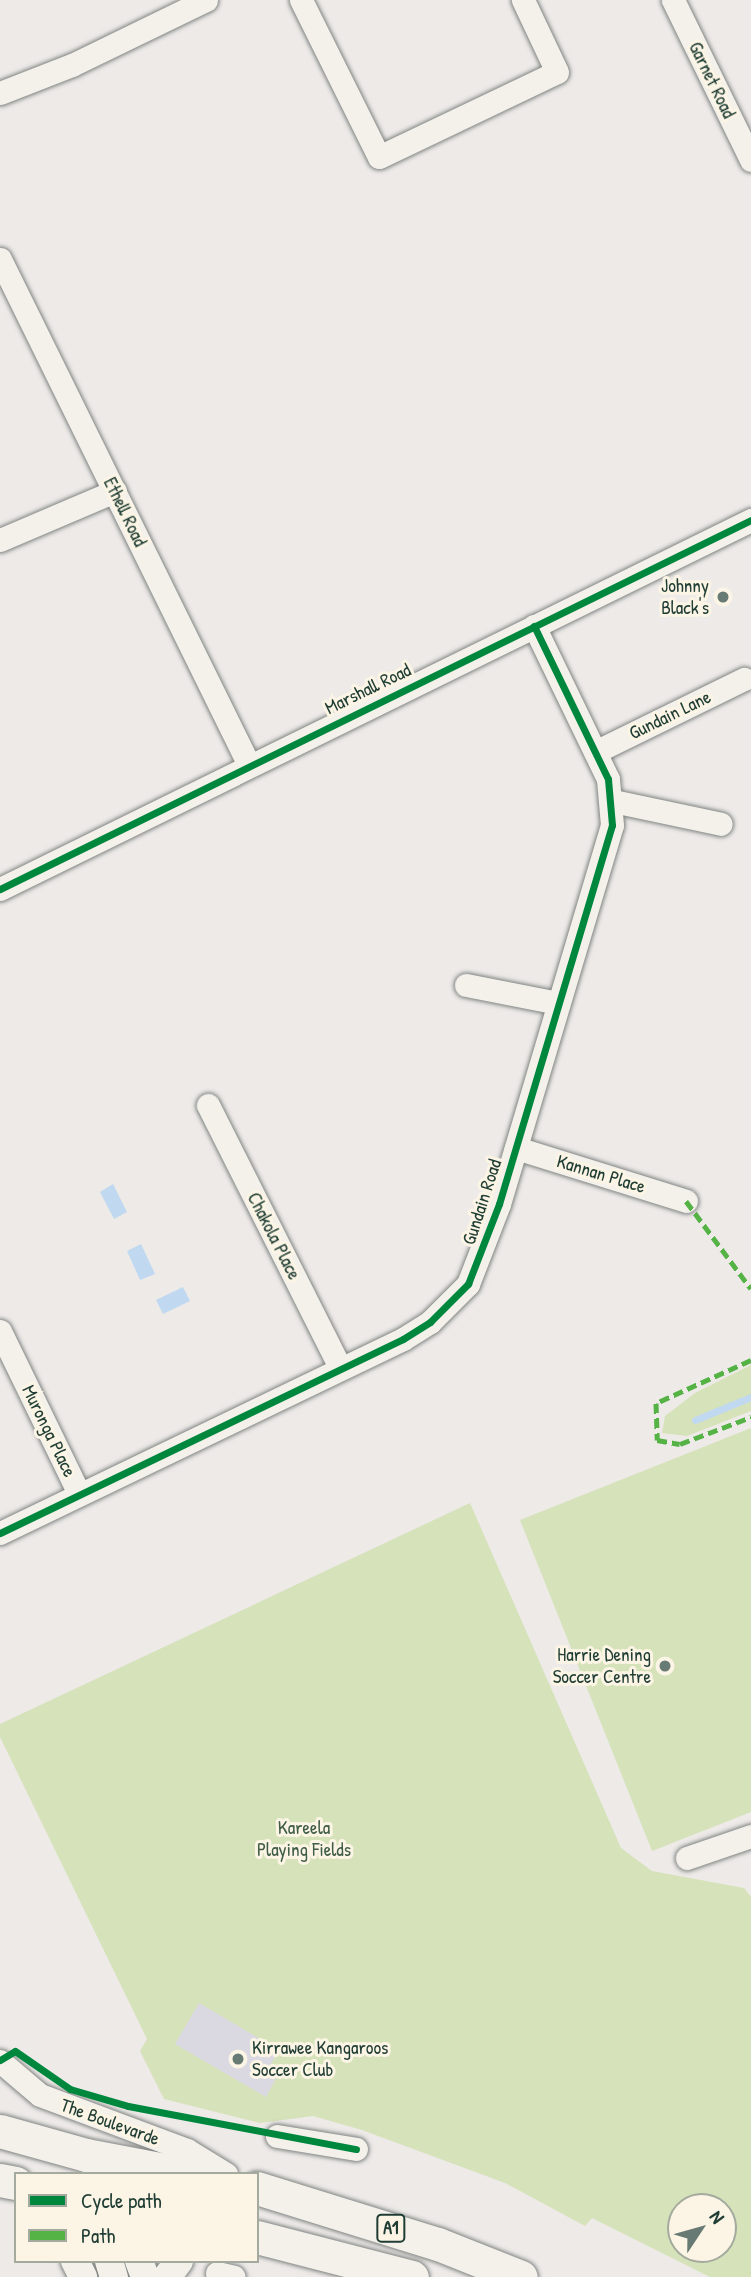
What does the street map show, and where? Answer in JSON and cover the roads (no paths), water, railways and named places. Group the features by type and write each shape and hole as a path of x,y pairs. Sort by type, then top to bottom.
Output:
{"highway":[{"path":"0,2131 97,2165 167,2172"},
{"name":"A1","path":"259,2189 438,2244 521,2277"},
{"name":"A1","path":"266,2241 412,2277"}],"street":[{"path":"0,93 72,65 206,0"},
{"path":"301,0 379,156 557,72 523,0"},
{"name":"Garnet Road","path":"673,0 751,160"},
{"name":"Ethell Road","path":"0,259 250,765"},
{"path":"0,540 115,491"},
{"name":"Marshall Road","path":"0,889 751,520"},
{"name":"Gundain Road","path":"0,1533 430,1322 468,1283 484,1250 606,851 612,801 597,751 534,626"},
{"name":"Gundain Lane","path":"597,751 744,679"},
{"path":"612,801 721,824"},
{"path":"466,985 558,1003"},
{"name":"Chakola Place","path":"208,1105 340,1368"},
{"name":"Kannan Place","path":"516,1148 687,1201"},
{"name":"Muronga Place","path":"0,1331 79,1494"},
{"path":"687,1858 751,1836"},
{"name":"The Boulevarde","path":"0,2061 40,2095 187,2150 223,2172"},
{"path":"277,2136 356,2149"}],"water":[{"path":"113,1184 127,1212 114,1219 100,1192"},
{"path":"141,1244 155,1274 140,1280 127,1251"},
{"path":"183,1287 190,1301 163,1314 156,1300"}],"waterway":[{"path":"695,1420 751,1397"}],"place":[{"name":"Johnny Black's","path":"723,597"},
{"name":"Harrie Dening Soccer Centre","path":"665,1666"},
{"name":"Kirrawee Kangaroos Soccer Club","path":"238,2059"}],"park label":[{"name":"Kareela Playing Fields","path":"304,1839"}]}
